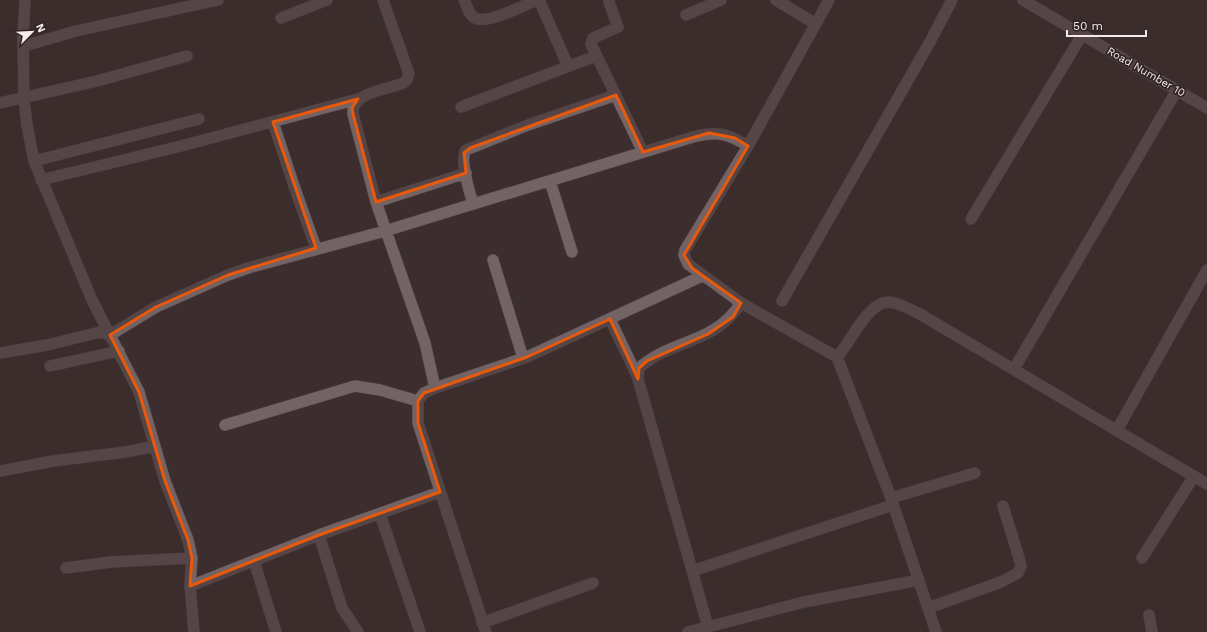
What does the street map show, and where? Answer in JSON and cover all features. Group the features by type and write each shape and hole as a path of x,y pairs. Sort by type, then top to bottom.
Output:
{"street":[{"path":"25,0 24,99 34,161 92,300 139,392 165,481 184,526 192,558 190,586 194,632"},
{"path":"24,46 83,29 218,0"},
{"path":"281,18 327,0"},
{"path":"41,180 273,122 358,99 403,83 406,81 409,74 383,0"},
{"path":"464,0 474,18 481,20 493,18 538,0 568,66"},
{"path":"686,15 721,0"},
{"path":"776,0 816,24"},
{"path":"829,0 748,146 685,250 684,255 688,264 702,276 741,303 837,357 892,501 936,632"},
{"path":"782,301 931,40 952,0"},
{"name":"Road Number 10","path":"1023,0 1207,108"},
{"path":"609,2 618,27 591,40 596,56 643,152"},
{"path":"971,219 1082,35"},
{"path":"0,103 24,99 187,56"},
{"path":"461,107 596,56"},
{"path":"1014,369 1177,90"},
{"path":"473,204 466,173 464,153 470,148 528,124 616,96"},
{"path":"358,99 352,108 353,114 376,202 425,343 435,388"},
{"path":"34,161 199,119"},
{"path":"273,122 316,248"},
{"path":"0,353 47,345 100,332 110,335 156,307 228,275 316,248 385,231 709,133 721,133 735,138 748,146"},
{"path":"376,202 466,173"},
{"path":"550,181 572,252"},
{"path":"493,260 524,358"},
{"path":"1117,430 1207,270"},
{"path":"593,583 484,627 418,423 418,401 424,393 435,388 524,358 702,276"},
{"path":"837,357 868,314 878,304 889,302 920,314 1207,484"},
{"path":"638,379 639,368 648,361 658,354 708,334 732,316 741,303"},
{"path":"610,319 638,379 708,627"},
{"path":"50,366 119,352"},
{"path":"225,424 355,386 380,390 418,401"},
{"path":"0,471 53,461 126,452 155,446"},
{"path":"692,571 975,473"},
{"path":"1142,558 1194,476"},
{"path":"190,586 319,535 440,492"},
{"path":"928,608 1002,582 1018,573 1021,566 1003,506"},
{"path":"380,514 420,632"},
{"path":"319,535 342,608 358,632"},
{"path":"66,568 111,562 192,558"},
{"path":"254,561 276,632"},
{"path":"688,632 804,602 919,580"},
{"path":"1149,615 1152,632"}],"highlighted area":[{"path":"616,95 643,152 709,133 735,138 748,146 684,255 692,268 741,303 733,317 708,334 647,361 639,368 638,379 610,319 527,357 424,393 418,401 418,423 440,492 319,535 190,586 192,558 188,540 165,481 139,392 110,335 156,307 228,275 316,248 273,122 358,99 352,108 353,114 376,202 466,173 464,153 470,148"}]}
